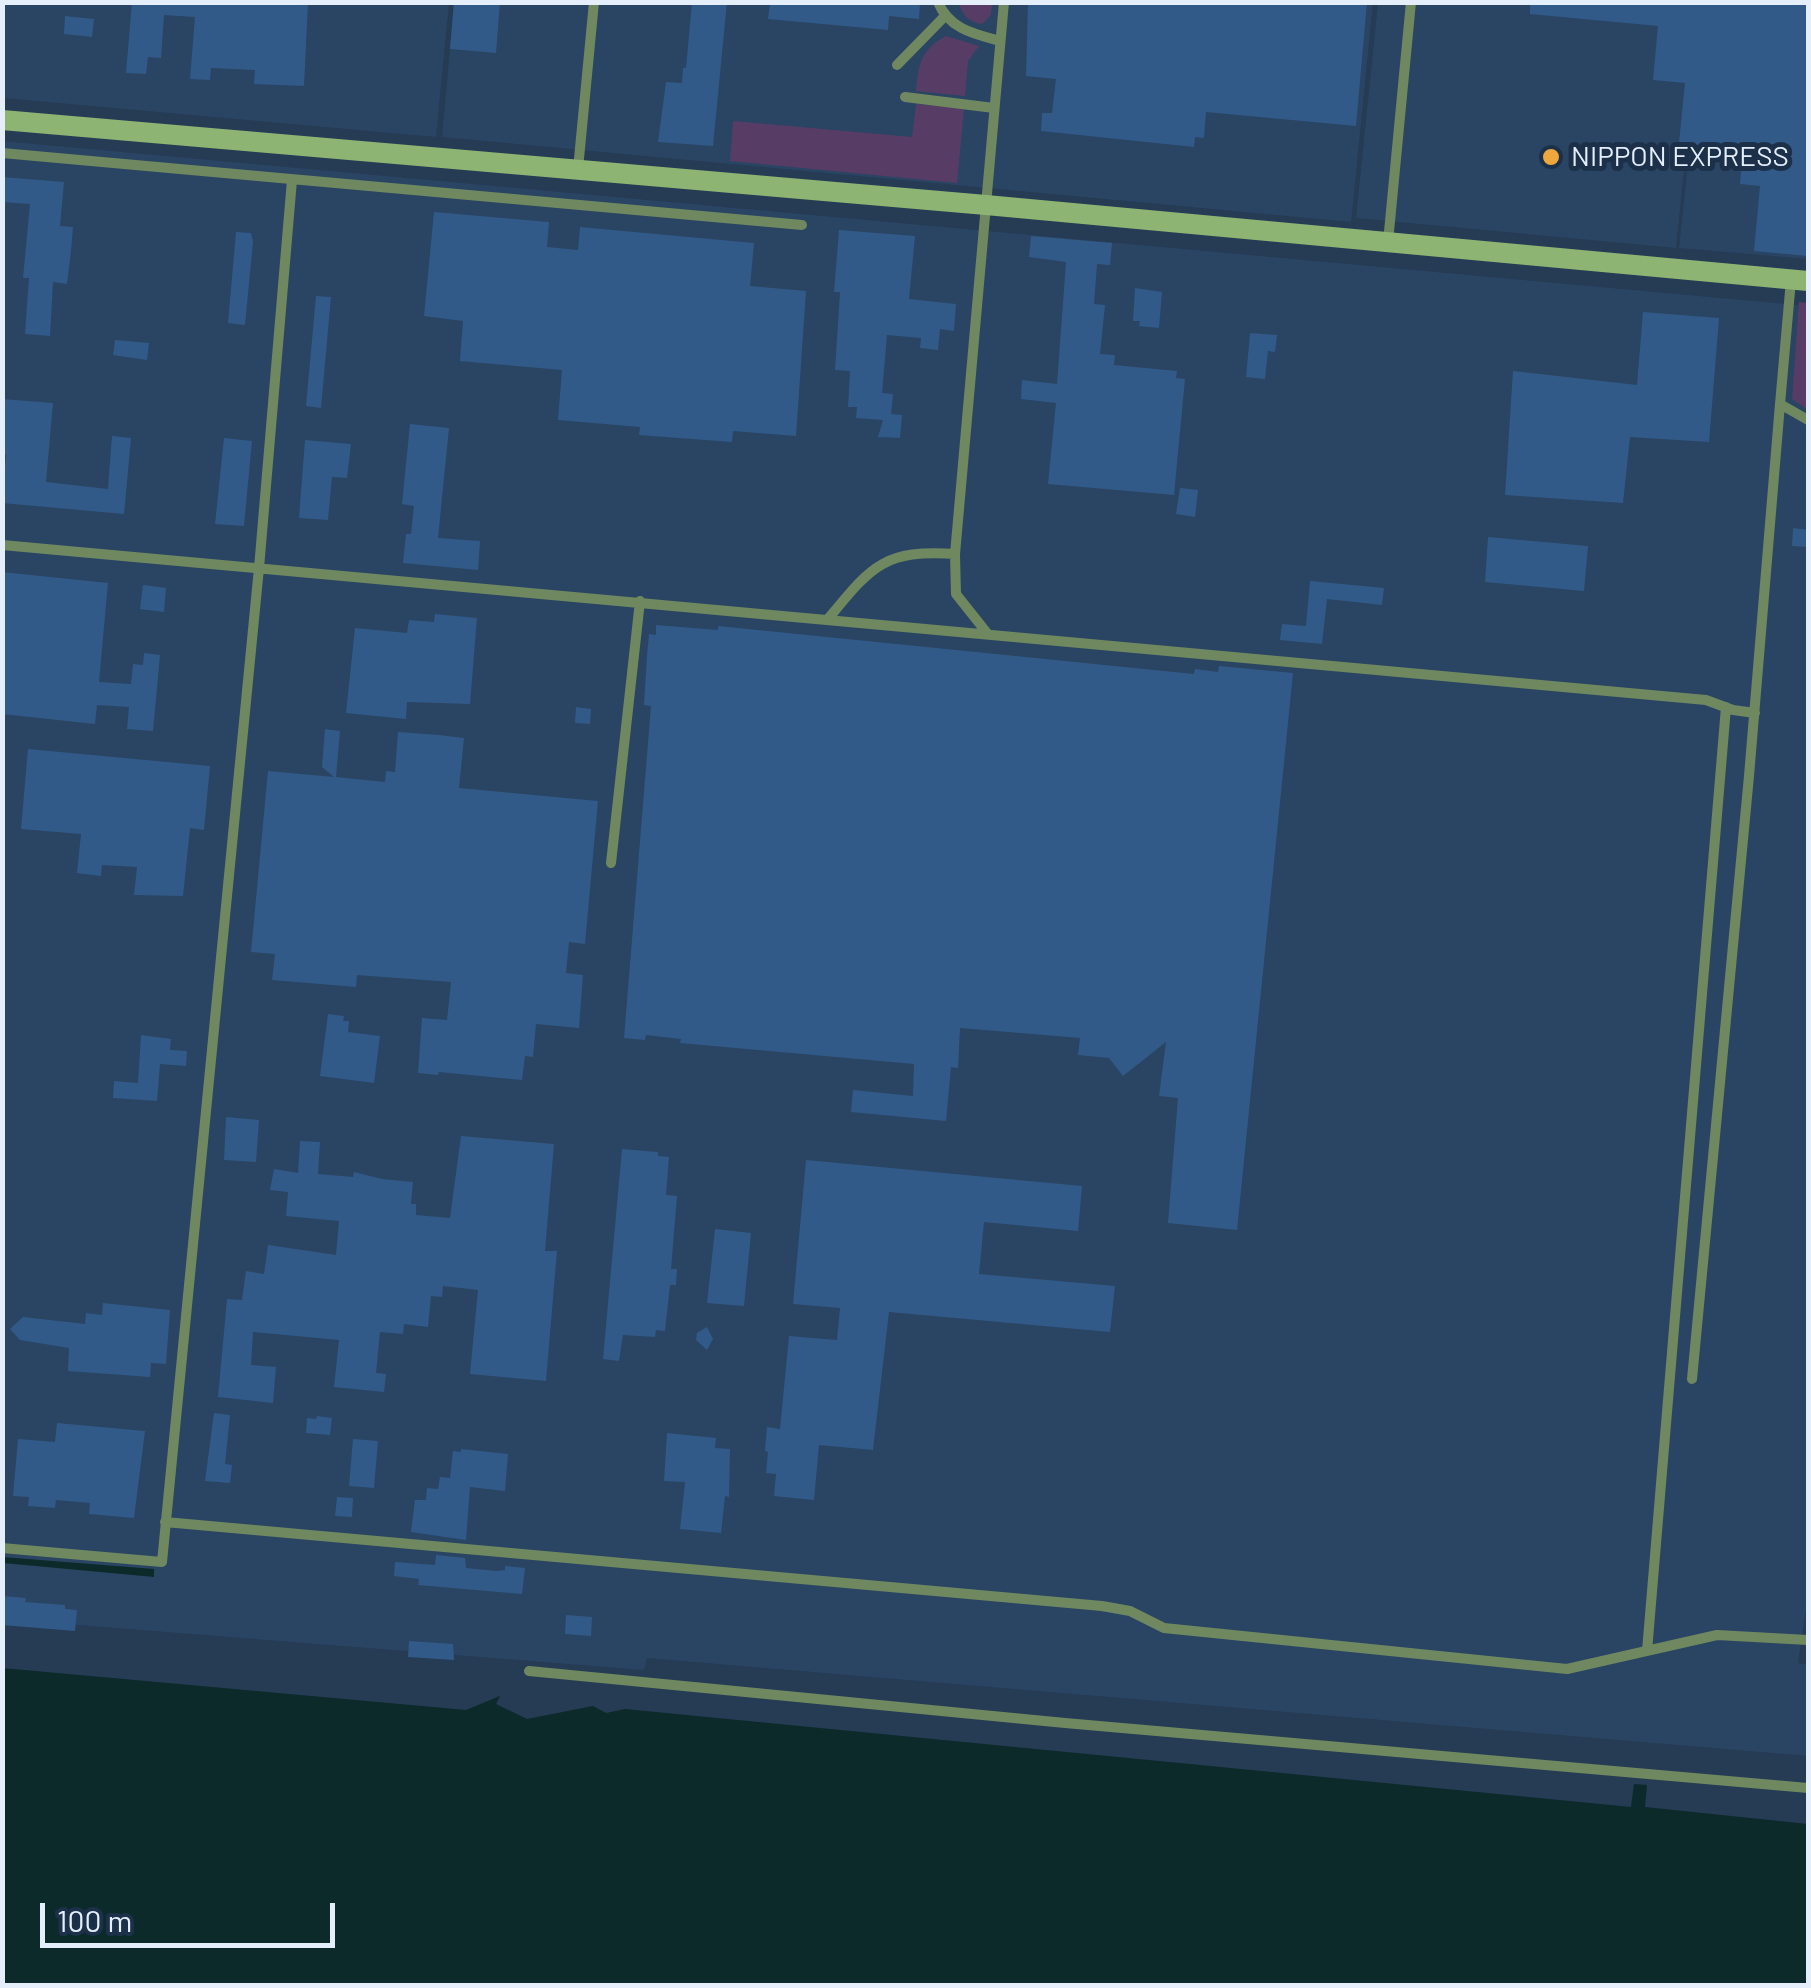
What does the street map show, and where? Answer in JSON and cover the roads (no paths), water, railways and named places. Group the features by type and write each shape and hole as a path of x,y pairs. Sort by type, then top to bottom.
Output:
{"street":[{"path":"2,120 1800,280"}],"lane":[{"path":"578,170 594,2"},
{"path":"938,2 944,16 964,31 1000,41"},
{"path":"988,633 956,594 954,554 1004,2"},
{"path":"1388,242 1411,2"},
{"path":"897,65 944,16"},
{"path":"904,98 994,108"},
{"path":"2,153 802,225"},
{"path":"2,1548 162,1562 259,568 292,180"},
{"path":"1692,1379 1780,404 1800,280"},
{"path":"1780,404 1808,420"},
{"path":"2,545 1706,700 1754,713"},
{"path":"828,619 864,576 884,561 954,554"},
{"path":"611,863 640,601"},
{"path":"1647,1650 1726,708"},
{"path":"166,1522 1102,1606 1130,1611 1164,1628 1567,1669 1717,1635 1808,1640"},
{"path":"528,1671 1808,1788"}],"place":[{"name":"NIPPON EXPRESS","path":"1551,157"}]}
